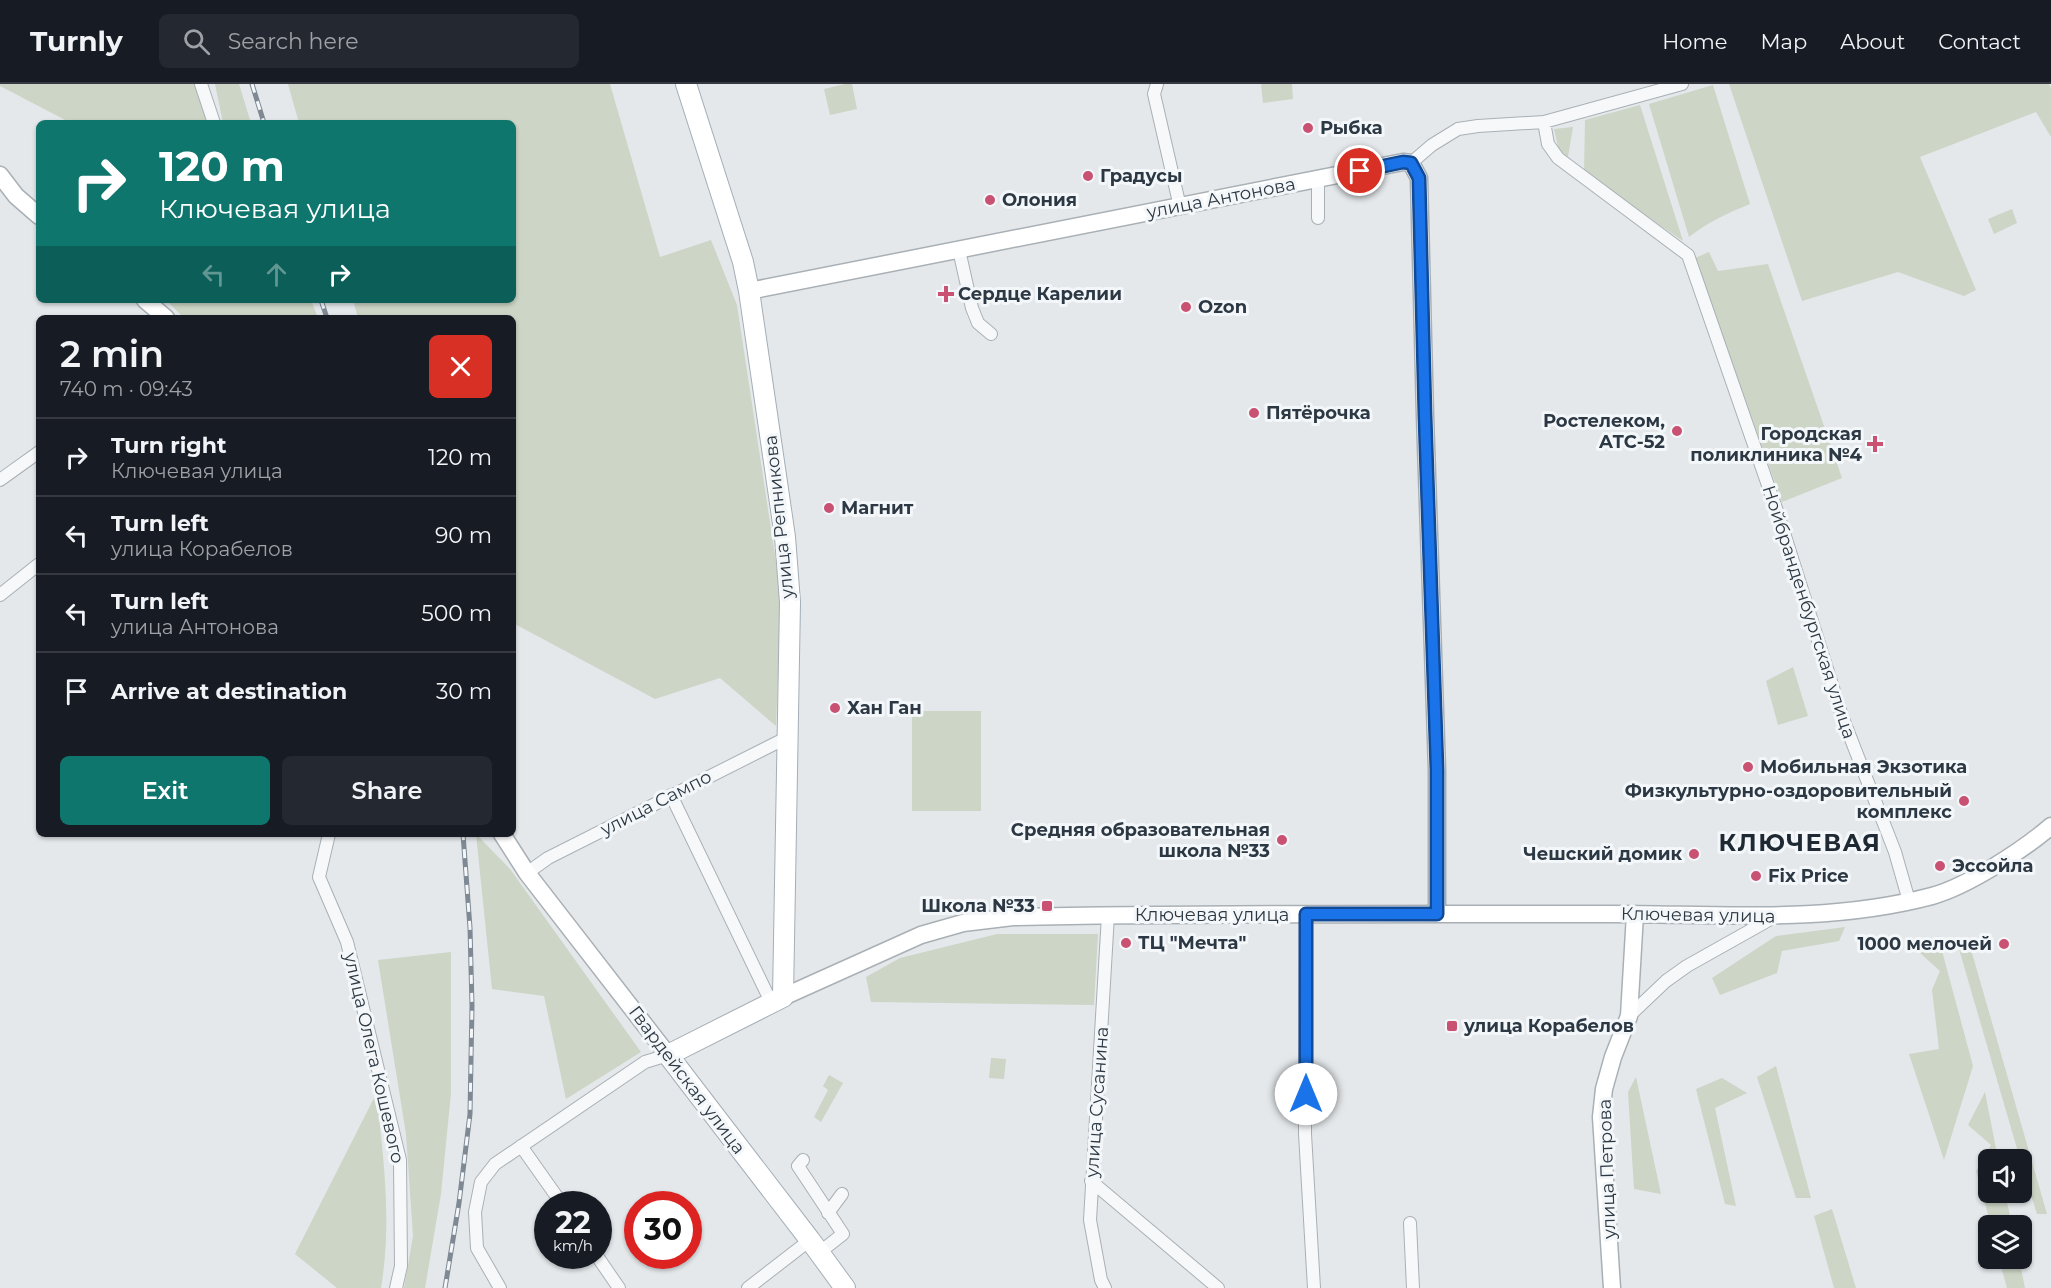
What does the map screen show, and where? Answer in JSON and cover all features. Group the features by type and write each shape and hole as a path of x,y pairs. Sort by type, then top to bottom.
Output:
{"main road":[{"name":"улица Репникова","path":"686,84 743,262 786,537 789,602 788,737 777,1000"},
{"name":"Ключевая улица","path":"668,1055 777,1000"},
{"name":"Гвардейская улица","path":"668,1055 845,1288"}],"street":[{"path":"201,84 213,120"},
{"path":"1157,84 1154,94 1180,207"},
{"path":"1437,914 1437,770 1419,178 1411,163 1432,145 1458,129 1544,122 1682,84"},
{"name":"Нойбранденбургская улица","path":"1544,122 1548,144 1558,158 1688,255 1778,514 1842,716 1895,852 1909,901"},
{"name":"улица Антонова","path":"749,291 1403,162 1411,163"},
{"path":"0,175 16,196 36,213"},
{"path":"1318,179 1318,218"},
{"path":"959,250 972,308 978,323 991,334"},
{"path":"148,303 162,315"},
{"path":"0,480 36,454"},
{"path":"0,595 36,566"},
{"name":"улица Сампо","path":"527,873 548,858 788,737"},
{"path":"671,795 777,1000"},
{"name":"Ключевая улица","path":"777,1000 921,935 963,923 1013,917 1306,914 1776,916 1858,910 1935,895 1984,872 2033,842 2051,826"},
{"name":"улица Олега Кошевого","path":"328,837 319,877 347,942 400,1160 401,1266 396,1288"},
{"name":"Гвардейская улица","path":"504,837 527,873 668,1055"},
{"path":"1306,914 1305,1134 1314,1288"},
{"path":"1629,1016 1635,914"},
{"name":"улица Сусанина","path":"1105,1288 1101,1280 1090,1220 1108,915"},
{"name":"улица Петрова","path":"1612,1288 1602,1117 1604,1089 1613,1056 1629,1016 1680,971 1776,916"},
{"path":"500,1288 490,1275 477,1248 475,1212 481,1182 495,1164 521,1146 645,1062 668,1055"},
{"path":"521,1146 553,1191"},
{"path":"747,1288 815,1246 843,1234 798,1166 803,1160"},
{"path":"1091,1181 1218,1288"},
{"path":"828,1213 842,1194"},
{"path":"1410,1223 1413,1288"},
{"path":"606,1269 619,1288"}],"green space":[{"path":"0,84 201,84 206,120 65,120"},
{"path":"215,84 239,84 250,120 222,120"},
{"path":"288,84 610,84 660,257 711,240 737,305 781,595 776,726 720,678 655,699 516,625 516,315 357,315 354,303 516,303 516,120 298,120"},
{"path":"852,84 857,109 830,115 824,89"},
{"path":"1261,84 1292,84 1293,99 1263,103"},
{"path":"1729,84 2049,84 2051,88 2051,137 2036,112 1920,157 1976,290 1964,296 1898,272 1802,301"},
{"path":"1713,85 1750,204 1718,218 1689,237 1649,104"},
{"path":"1640,105 1683,241 1584,173 1585,120"},
{"path":"1573,127 1568,157 1559,151 1554,129"},
{"path":"2012,209 2017,223 1994,234 1988,219"},
{"path":"1709,252 1718,271 1768,264 1842,478 1782,502 1695,258"},
{"path":"169,303 312,303 317,315 181,315"},
{"path":"1793,667 1808,716 1778,725 1766,681"},
{"path":"912,711 981,711 981,811 912,811"},
{"path":"476,837 510,869 641,1052 566,1099 544,996 492,989"},
{"path":"1845,927 1839,941 1782,951 1777,973 1720,995 1712,978 1776,936"},
{"path":"997,934 1098,934 1094,1005 871,1002 866,977 900,958"},
{"path":"1938,936 1973,1066 1944,1160 1909,1054 1939,1049 1932,990 1940,971 1920,953"},
{"path":"1970,946 2028,1149 2017,1149 1959,949"},
{"path":"451,952 451,1093 441,1194 425,1288 404,1288 413,1236 406,1134 378,960"},
{"path":"991,1058 1006,1059 1004,1079 989,1078"},
{"path":"1776,1066 1811,1198 1796,1198 1757,1077"},
{"path":"829,1075 843,1083 821,1122 814,1117 828,1090 823,1086"},
{"path":"1636,1077 1661,1194 1634,1189 1628,1092"},
{"path":"1722,1078 1747,1093 1715,1108 1736,1206 1725,1204 1696,1089"},
{"path":"1985,1092 1996,1149 1989,1149 1991,1145 1968,1125"},
{"path":"376,1094 384,1167 386,1215 381,1288 337,1288 295,1254"},
{"path":"2032,1162 2047,1214 2037,1214 2032,1198"},
{"path":"1985,1203 2007,1203 2010,1215 1988,1215"},
{"path":"1832,1209 1856,1288 1834,1288 1814,1216"},
{"path":"2002,1269 2021,1269 2025,1288 2007,1288"}],"railway":[{"path":"252,84 263,120"},
{"path":"322,303 326,315"},
{"path":"445,1288 470,1114 472,1006 470,928 463,837"}],"place":[{"name":"Рыбка","path":"1308,128"},
{"name":"Градусы","path":"1088,176"},
{"name":"Олония","path":"990,200"},
{"name":"Сердце Карелии","path":"946,294"},
{"name":"Ozon","path":"1186,307"},
{"name":"Пятёрочка","path":"1254,413"},
{"name":"Ростелеком, АТС-52","path":"1677,431"},
{"name":"Городская поликлиника №4","path":"1875,444"},
{"name":"Магнит","path":"829,508"},
{"name":"Хан Ган","path":"835,708"},
{"name":"Мобильная Экзотика","path":"1748,767"},
{"name":"Физкультурно-оздоровительный комплекс","path":"1964,801"},
{"name":"Средняя образовательная школа №33","path":"1282,840"},
{"name":"Чешский домик","path":"1694,854"},
{"name":"Эссойла","path":"1940,866"},
{"name":"Fix Price","path":"1756,876"},
{"name":"Школа №33","path":"1047,906"},
{"name":"ТЦ \"Мечта\"","path":"1126,943"},
{"name":"1000 мелочей","path":"2004,944"},
{"name":"улица Корабелов","path":"1452,1026"}],"district":[{"name":"КЛЮЧЕВАЯ","path":"1800,843"}],"route":[{"path":"1306,1094 1306,914 1437,914 1435,688 1419,178 1411,163 1403,162 1360,171"}]}
